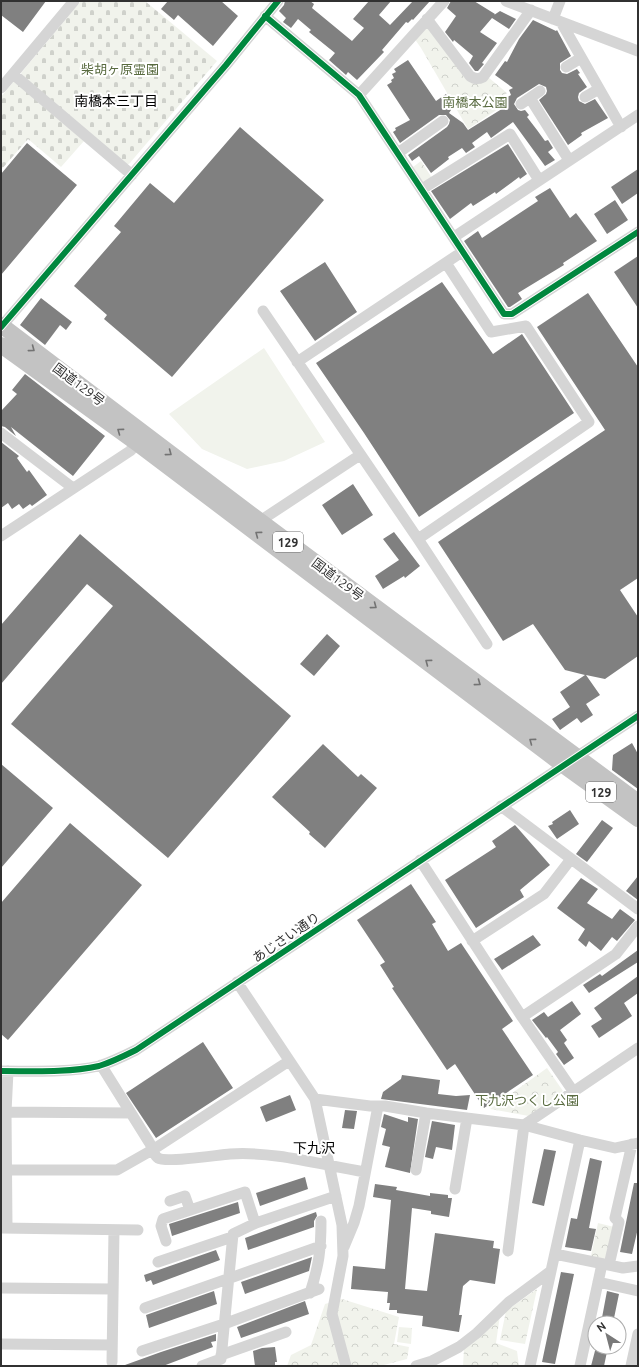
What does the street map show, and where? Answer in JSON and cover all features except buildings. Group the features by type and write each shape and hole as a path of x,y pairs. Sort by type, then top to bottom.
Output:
{"highway":[{"name":"国道129号","path":"1,326 141,439 563,765 638,819"},
{"name":"国道129号","path":"1,345 260,521 638,802"}],"street":[{"path":"1,88 74,1"},
{"path":"1,326 226,65 278,1"},
{"path":"359,95 444,1"},
{"path":"506,1 638,51"},
{"path":"560,1 557,21 581,58 621,127"},
{"path":"427,19 470,76 479,79 483,77 531,10"},
{"path":"265,16 359,95 504,314 512,314 638,232"},
{"path":"566,67 581,58"},
{"path":"13,74 132,175"},
{"path":"585,97 599,89"},
{"path":"540,91 525,101 541,125 569,160"},
{"path":"454,237 638,115"},
{"path":"398,152 443,121"},
{"path":"422,189 510,134 540,180"},
{"path":"297,362 462,252"},
{"path":"418,538 589,422 526,326 492,332 446,263"},
{"path":"263,311 418,538 487,644"},
{"path":"1,433 73,488"},
{"path":"1,536 130,451 141,439"},
{"path":"260,521 360,455"},
{"path":"577,756 638,716"},
{"name":"あじさい通り","path":"4,1071 67,1071 101,1065 136,1050 577,756"},
{"path":"501,806 638,909"},
{"path":"472,941 544,894 571,859"},
{"path":"420,860 522,1017 573,1091"},
{"path":"522,1017 616,954 638,926"},
{"path":"237,982 315,1099 342,1225 343,1256 332,1314 346,1366"},
{"path":"508,1251 524,1124 638,1048"},
{"path":"4,1170 117,1170 154,1150 289,1061"},
{"path":"101,1065 154,1150 156,1157 163,1159 254,1153 365,1172"},
{"path":"4,1071 4,1228 138,1230"},
{"path":"315,1099 385,1106 426,1113 524,1124 615,1148 635,1144 615,1218 619,1222 606,1264 598,1282 580,1366"},
{"path":"343,1248 354,1223 378,1106"},
{"path":"4,1112 131,1113"},
{"path":"416,1170 426,1113"},
{"path":"455,1189 467,1118"},
{"path":"530,1366 580,1140"},
{"path":"166,1241 161,1226 163,1219 245,1192 255,1223"},
{"path":"170,1201 185,1196 190,1210"},
{"path":"158,1262 232,1237 233,1234 255,1223 336,1196"},
{"path":"142,1351 224,1324 314,1291 321,1246 321,1221"},
{"path":"112,1362 114,1230"},
{"path":"202,1366 221,1359 232,1237"},
{"path":"145,1308 321,1246"},
{"path":"555,1254 623,1268 638,1266"},
{"path":"416,1366 432,1361 458,1347 477,1332 509,1302 551,1271"},
{"path":"598,1282 638,1291"},
{"path":"1,1288 112,1289"},
{"path":"221,1355 286,1332"},
{"path":"631,1366 638,1334"},
{"path":"1,1344 112,1345"}],"green space":[{"name":"柴胡ヶ原霊園","path":"81,1 145,1 217,61 129,164 125,164 21,73"},
{"name":"南橋本公園","path":"429,26 470,79 488,77 507,93 496,100 501,107 468,129 414,38"},
{"path":"14,81 84,141 61,167 28,139 1,170 1,97"},
{"path":"421,161 432,178 426,182 422,181 413,167"},
{"path":"264,348 325,442 284,461 247,469 202,449 169,414"},
{"name":"下九沢つくし公園","path":"547,1068 563,1091 529,1116 490,1109"},
{"path":"598,1223 614,1227 608,1255 604,1259 591,1256"},
{"path":"537,1289 525,1344 500,1340 506,1311"},
{"path":"342,1299 399,1317 394,1344 409,1347 407,1359 380,1366 287,1366 291,1355 311,1345 325,1304"},
{"path":"500,1315 496,1343 517,1351 519,1366 463,1366 464,1349"},
{"path":"399,1327 412,1328 411,1344 397,1342"}],"cycle path":[{"path":"1,327 226,65 278,1"},
{"path":"265,16 359,95 504,314 512,314 638,232"},
{"path":"1,1071 75,1070 109,1063 136,1050 638,716"}],"district":[{"name":"南橋本三丁目","path":"116,101"},
{"name":"下九沢","path":"314,1148"}]}
